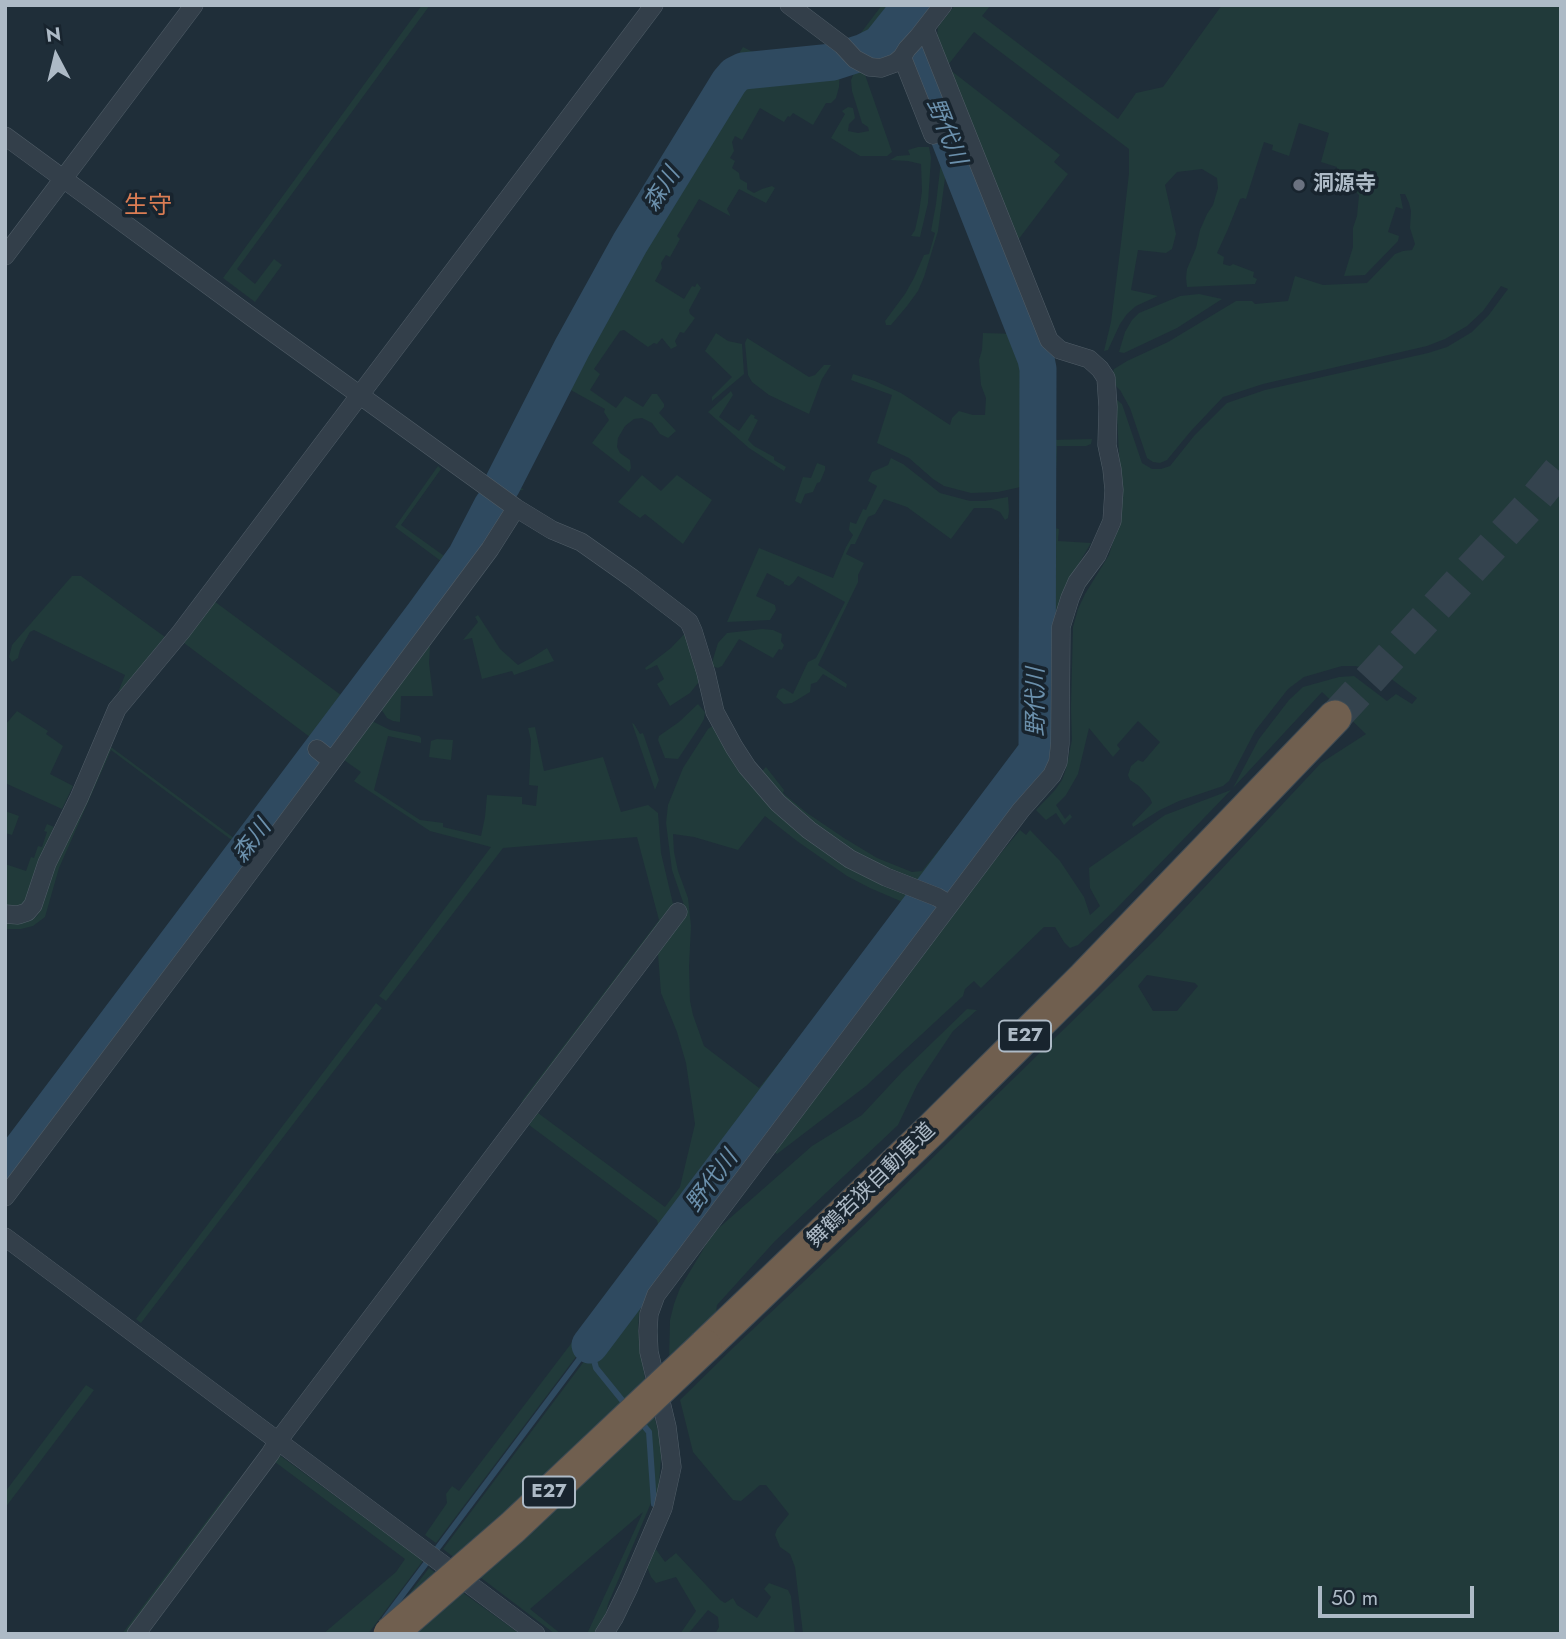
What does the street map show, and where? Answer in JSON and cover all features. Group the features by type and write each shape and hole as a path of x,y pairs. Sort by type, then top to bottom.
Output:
{"highway":[{"name":"舞鶴若狭自動車道","path":"390,1634 513,1527 932,1129 1074,987 1335,717"}],"street":[{"path":"5,256 194,5"},
{"path":"5,914 18,915 27,912 33,905 47,863 117,709 181,632 653,5"},
{"path":"789,5 842,45 851,56 870,67 881,68 895,63 943,5"},
{"path":"604,1634 629,1587 663,1508 672,1467 667,1427 649,1352 649,1314 656,1295 936,898 1052,775 1058,762 1060,744 1061,627 1077,582 1097,555 1112,521 1114,490 1107,445 1106,378 1089,359 1060,350 1049,340 913,43"},
{"path":"913,43 933,135 952,127"},
{"path":"5,136 516,508 552,530 581,542 689,622 701,654 715,712 747,767 778,803 809,830 850,859 936,898"},
{"path":"5,1197 234,893 325,755 490,549 516,508"},
{"path":"136,1634 278,1441 678,912"},
{"path":"5,1237 536,1634"}],"green space":[{"path":"422,5 430,5 237,269 255,284 274,259 282,265 255,302 223,278"},
{"path":"882,5 902,5 877,38 857,48 854,42"},
{"path":"919,5 935,5 911,31 907,20"},
{"path":"955,5 989,5 982,16 1118,119 1136,93 1163,87 1222,5 1561,5 1561,1634 803,1634 795,1567 790,1554 780,1547 775,1535 789,1514 766,1485 760,1485 741,1501 733,1500 693,1452 680,1400 865,1224 1156,939 1321,763 1366,734 1322,692 1233,788 1259,739 1289,700 1303,687 1339,677 1354,676 1387,701 1396,694 1412,704 1417,698 1390,678 1355,666 1342,666 1304,677 1288,689 1255,731 1229,781 1223,786 1160,810 1133,827 1132,824 1152,803 1128,775 1131,766 1138,760 1143,762 1160,742 1138,721 1117,745 1120,749 1113,757 1089,728 1078,774 1066,795 1056,805 1065,819 1070,814 1072,817 1064,825 1056,813 1046,820 1036,810 1062,780 1072,740 1073,627 1085,594 1109,555 1119,522 1121,490 1116,399 1122,404 1142,463 1152,469 1161,469 1170,466 1194,436 1227,403 1265,390 1447,347 1472,332 1508,289 1501,286 1483,311 1467,326 1427,346 1263,384 1223,397 1167,460 1153,462 1147,458 1130,408 1115,385 1114,369 1168,342 1236,301 1252,301 1255,304 1288,301 1295,276 1323,285 1367,283 1395,254 1412,250 1415,244 1410,228 1411,211 1405,194 1400,194 1403,209 1396,207 1388,232 1399,236 1398,241 1365,275 1344,276 1353,247 1353,228 1359,195 1352,188 1335,183 1337,167 1321,162 1329,133 1299,123 1289,156 1272,150 1273,145 1264,142 1246,199 1240,199 1217,253 1224,257 1223,264 1233,264 1254,272 1253,277 1257,279 1255,284 1187,287 1187,269 1218,188 1217,178 1202,169 1177,172 1165,185 1176,234 1172,249 1166,253 1138,250 1131,290 1158,296 1136,306 1127,314 1108,350 1104,351 1111,322 1121,243 1129,149 974,32 948,65 937,37 938,27","holes":["1147,975 1195,983 1198,986 1177,1011 1153,1011 1138,986"]},
{"path":"900,31 902,39 895,52 885,60 879,62 865,56 887,46"},
{"path":"924,45 952,119 948,124 918,49"},
{"path":"743,47 757,54 765,52 765,58 812,55 813,59 737,68 599,293 596,286 669,163"},
{"path":"840,69 839,87 836,98 831,103 826,103 813,125 793,113 784,122 760,108 742,140 735,136 732,142 734,151 730,158 735,161 732,168 739,173 740,179 747,183 747,189 754,193 772,186 775,188 766,203 739,189 727,209 730,216 699,199 677,236 680,239 670,257 666,255 661,263 662,268 655,281 684,299 692,286 695,287 697,283 701,288 689,310 695,318 684,333 680,332 675,341 677,346 671,349 662,338 657,344 648,347 624,330 620,331 594,369 600,374 590,390 616,408 625,396 643,407 652,394 657,394 664,404 659,413 676,431 668,438 660,434 652,423 642,418 634,419 625,426 618,438 617,447 620,453 630,460 629,472 592,443 609,420 605,409 569,389 518,485 524,490 512,491 506,487 635,242 733,83 741,75 755,71"},
{"path":"949,69 1060,155 1054,162 1068,174 1018,240"},
{"path":"864,72 892,152 887,156 860,156 831,138 845,114 842,111 848,107 853,108 855,118 849,124 848,131 869,131 862,123 851,80 854,73"},
{"path":"956,130 1054,360 1054,369 1050,370 1050,440 1092,439 1091,444 1086,446 1057,446 1056,471 1042,479 1043,363 951,132"},
{"path":"929,147 931,158 928,203 920,237 911,236 915,230 922,191 921,164 890,160 897,156 910,155 908,150"},
{"path":"952,155 1034,364 1034,481 1025,486 998,492 971,493 944,486 909,458 877,443 892,395 851,380 853,374 875,381 901,393 950,425 952,418 959,411 985,415 986,398 981,385 979,360 983,333 1017,334 951,177 945,178 938,231 918,291 891,325 886,325 885,321 905,294 924,255 929,254 935,233 931,231 941,161"},
{"path":"1199,294 1222,299 1177,328 1124,353 1119,352 1125,332 1139,313 1180,296"},
{"path":"716,333 728,341 742,344 744,374 712,401 712,397 732,377 705,351"},
{"path":"747,338 809,377 815,375 824,365 831,365 822,379 809,414 769,395 752,382 748,375 745,343"},
{"path":"567,340 572,344 501,480 497,477"},
{"path":"731,391 733,395 719,417 739,431 751,414 755,416 758,420 748,440 786,467 784,471 749,448 708,412"},
{"path":"891,458 940,493 970,501 1008,497 1008,518 1005,520 1000,512 991,508 974,508 951,539 907,507 884,499 875,514 868,517 855,544 851,544 846,554 864,563 858,575 858,582 818,665 847,684 846,688 823,674 817,682 811,684 810,692 792,703 784,704 776,697 779,690 783,688 793,694 808,662 816,658 845,602 798,576 789,586 767,573 756,596 775,605 776,610 770,620 727,622 759,548 833,578 853,535 849,530 850,522 856,524 877,486 868,481 872,472 888,465"},
{"path":"817,463 825,466 825,470 813,492 805,494 801,504 795,501 803,477 811,478"},
{"path":"438,466 441,469 401,525 447,558 468,531 484,500 489,503 463,554 394,647 391,645 449,567 395,527"},
{"path":"642,475 661,491 677,475 712,500 683,544 645,514 640,518 618,502"},
{"path":"1054,483 1050,527 1059,529 1058,541 1091,543 1071,577 1050,758 1041,775 946,893 937,890 1041,751 1042,488"},
{"path":"1034,492 1033,749 930,885 930,880 923,877 916,883 876,867 799,815 761,772 766,767 784,790 783,793 844,838 877,858 912,872 922,871 1021,744 1024,532 1021,495"},
{"path":"72,576 81,576 165,637 120,692 125,675 34,630 30,632 18,658 12,662 9,657 12,645"},
{"path":"214,601 353,704 322,746 184,643"},
{"path":"478,615 500,649 518,665 547,648 554,661 514,675 512,671 482,679 472,638 463,640 478,622 475,617"},
{"path":"762,629 782,634 781,641 784,645 773,658 739,639 722,666 711,666 718,643 727,633"},
{"path":"688,630 701,671 698,683 690,693 670,706 657,684 664,679 657,665 646,670 645,668 671,648"},
{"path":"429,645 433,696 401,696 400,722 387,718 381,709"},
{"path":"698,704 705,712 700,726 678,759 665,758 659,736"},
{"path":"17,711 48,731 46,734 63,746 50,774 73,786 62,809 5,783 5,725"},
{"path":"372,721 390,730 421,738 421,743 388,736 374,790 420,820 443,823 443,827 481,836 487,795 522,797 522,804 536,806 538,786 529,785 531,740 528,728 535,727 544,771 603,757 621,812 648,805 658,813 661,853 674,908 524,1101 521,1102 659,920 637,837 503,848 386,1001 379,996 491,847 430,831 354,781 361,772 344,760"},
{"path":"632,723 640,734 643,733 659,780 655,790"},
{"path":"717,726 748,778 906,891 906,902 914,907 436,1543 425,1535 447,1503 446,1494 452,1486 459,1491 659,1228 657,1220 529,1125 538,1113 665,1207 680,1187 695,1124 686,1063 661,993 658,954 685,908 672,870 666,823 668,805 683,768 708,729","holes":["765,816 847,876 905,903 866,958 860,961 759,1088 704,1046 693,1015 690,1001 691,926 688,898 678,871 673,834 694,837 738,850"]},
{"path":"453,740 451,760 429,757 431,741"},
{"path":"111,747 246,847 10,1161 5,1158 5,1154 13,1150 241,847 111,750 59,868 45,917 33,926 5,929 5,923 21,923 38,915 55,867"},
{"path":"1231,790 1078,945 1070,948 1055,927 1044,927 981,988 974,981 965,989 963,996 866,1086 777,1154 773,1151 967,894 1020,830 1026,835 1030,830 1060,861 1084,897 1090,915 1100,906 1090,888 1089,868 1165,815"},
{"path":"5,811 19,816 12,835 5,833"},
{"path":"47,824 54,827 26,902 20,907 5,906 5,864 26,871 38,846 42,847"},
{"path":"929,902 937,905 677,1252 671,1254 666,1251"},
{"path":"376,1003 382,1008 141,1323 136,1319"},
{"path":"967,1009 977,1010 953,1031 917,1085 898,1125 775,1241 717,1305 716,1313 669,1361 670,1320 674,1304 680,1288 713,1233 812,1146 862,1115"},
{"path":"658,1263 665,1267 642,1302 638,1330 645,1380 662,1447 657,1505 651,1503 597,1633 587,1634 643,1512 530,1609 561,1634 555,1634 443,1549"},
{"path":"86,1385 94,1390 5,1508 5,1492"},
{"path":"278,1454 422,1560 368,1634 323,1634 396,1572 405,1559 275,1462"},
{"path":"229,1491 233,1491 130,1634 122,1634"},
{"path":"655,1548 665,1562 676,1553 720,1600 725,1603 733,1598 737,1605 757,1618 771,1597 764,1589 769,1583 788,1590 795,1634 715,1634 719,1627 718,1617 708,1610 688,1634 680,1634 696,1611 676,1577 656,1583 651,1577 647,1567"},
{"path":"429,1568 520,1634 379,1634"}],"waterway":[{"name":"森川","path":"502,485 572,348 630,243 729,82 743,71 833,62 864,52 880,44 911,5"},
{"name":"野代川","path":"590,1345 1037,751 1038,369 948,135 900,21"},
{"name":"森川","path":"5,1171 424,614 466,556 492,506"},
{"name":"野代川","path":"590,1345 596,1368 626,1405"},
{"name":"野代川","path":"385,1618 590,1345"},
{"name":"野代川","path":"640,1421 649,1432 654,1504"}],"tunnel":[{"path":"1335,717 1561,468"}],"place":[{"name":"洞源寺","path":"1299,185"}],"district":[{"name":"生守","path":"148,207"}]}
